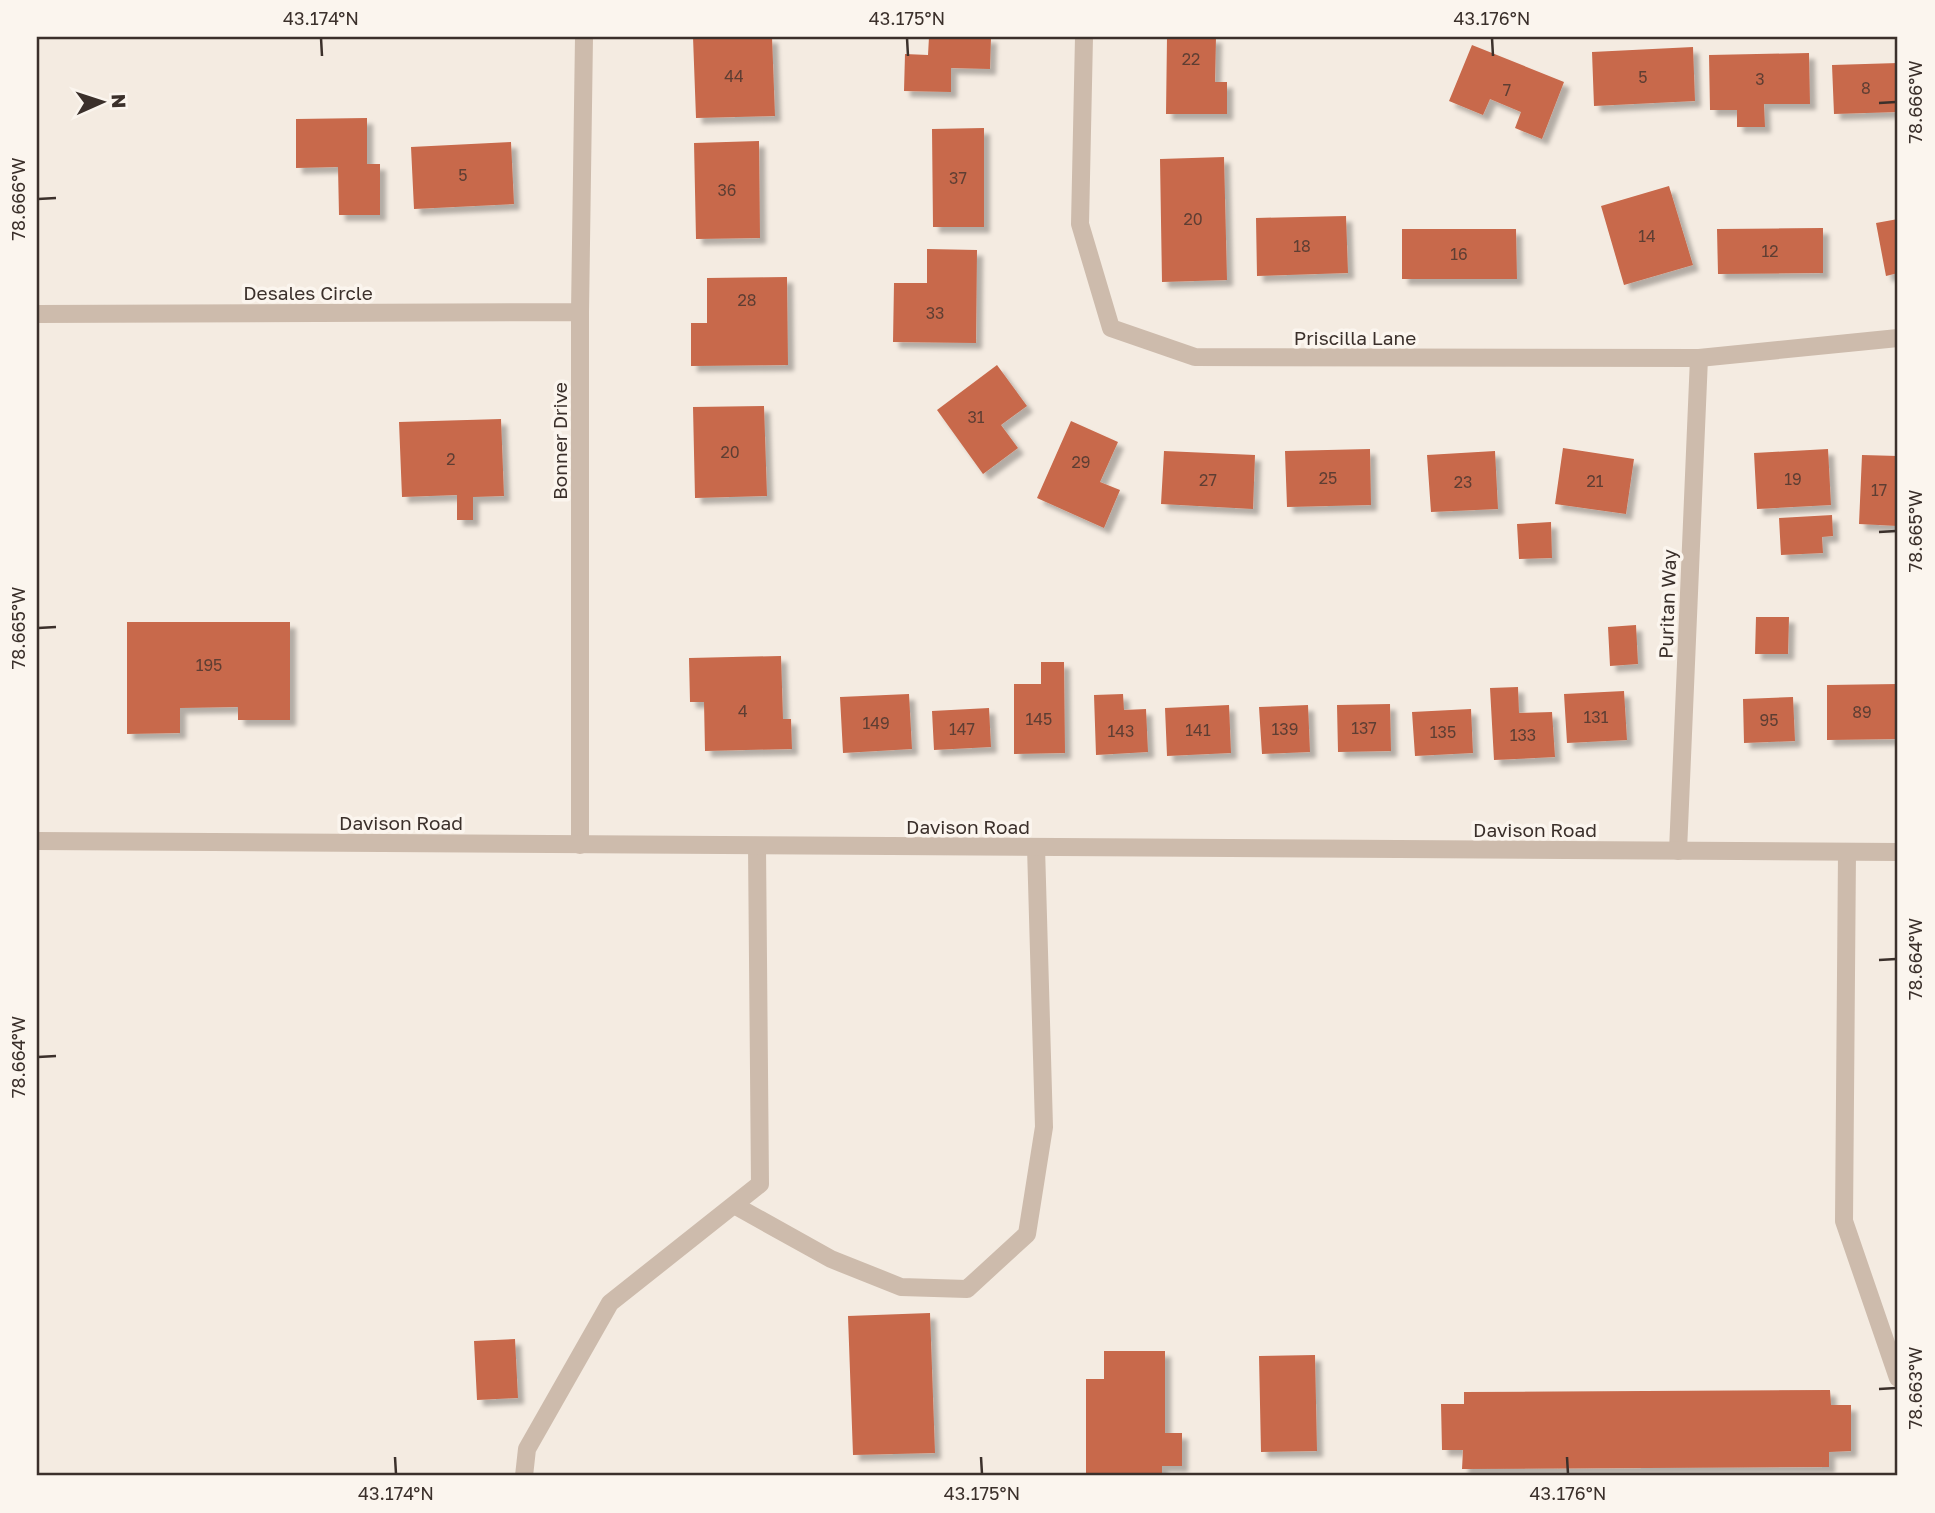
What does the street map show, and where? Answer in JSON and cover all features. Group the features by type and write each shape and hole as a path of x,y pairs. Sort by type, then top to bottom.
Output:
{"street":[{"name":"Bonner Drive","path":"580,845 580,313 584,37"},
{"name":"Priscilla Lane","path":"1084,37 1080,224 1111,328 1195,357 1699,358 1898,338"},
{"name":"Desales Circle","path":"37,314 580,313"},
{"name":"Puritan Way","path":"1678,851 1699,358"},
{"name":"Davison Road","path":"37,841 1898,852"},
{"path":"524,1476 527,1449 610,1303 760,1184 757,845"},
{"path":"734,1205 831,1259 901,1287 967,1289 1027,1234 1044,1127 1036,847"},
{"path":"1847,852 1844,1221 1898,1378"}],"building":[{"path":"693,37 772,37 775,116 696,118"},
{"path":"929,37 991,37 990,69 951,68 951,92 904,91 905,54 928,55"},
{"path":"1167,37 1216,37 1215,82 1227,82 1227,114 1166,114"},
{"path":"1472,45 1564,82 1542,139 1515,128 1521,112 1490,99 1483,115 1449,101"},
{"path":"1693,47 1695,101 1594,106 1592,52"},
{"path":"1809,53 1810,104 1764,104 1765,127 1737,127 1737,110 1710,110 1709,55"},
{"path":"1898,63 1898,112 1834,114 1832,65"},
{"path":"367,118 367,164 380,164 380,215 339,215 338,167 296,168 296,119"},
{"path":"984,128 984,227 933,227 932,129"},
{"path":"759,141 760,238 696,239 694,143"},
{"path":"511,142 514,204 414,209 411,147"},
{"path":"1224,157 1227,280 1162,282 1160,159"},
{"path":"1669,186 1693,265 1624,285 1601,206"},
{"path":"1346,216 1348,273 1257,276 1256,218"},
{"path":"1898,219 1898,273 1886,276 1876,223"},
{"path":"1823,228 1823,273 1718,274 1717,229"},
{"path":"1402,229 1516,229 1517,279 1402,279"},
{"path":"927,249 977,250 976,343 893,342 894,283 927,283"},
{"path":"787,277 788,365 691,366 691,323 707,323 707,278"},
{"path":"997,365 1027,406 1001,425 1018,448 983,474 937,410"},
{"path":"764,406 767,496 695,498 693,407"},
{"path":"501,419 504,496 473,497 473,520 457,520 457,495 402,497 399,422"},
{"path":"1071,421 1118,442 1100,482 1120,490 1104,528 1037,498"},
{"path":"1563,448 1634,459 1626,514 1555,504"},
{"path":"1370,449 1371,505 1287,507 1285,451"},
{"path":"1828,449 1831,505 1757,509 1754,453"},
{"path":"1164,451 1255,455 1253,509 1161,504"},
{"path":"1495,451 1498,509 1431,512 1427,455"},
{"path":"1862,455 1898,456 1898,526 1859,524"},
{"path":"1832,515 1833,536 1822,537 1823,553 1781,555 1779,518"},
{"path":"1551,522 1552,558 1519,559 1517,524"},
{"path":"1756,617 1789,617 1788,654 1755,654"},
{"path":"127,622 290,622 290,720 238,720 238,707 180,708 180,733 127,734"},
{"path":"1636,625 1638,664 1610,666 1608,627"},
{"path":"781,656 783,719 791,719 792,749 705,751 704,702 690,702 689,658"},
{"path":"1041,662 1064,662 1065,753 1014,754 1014,684 1041,684"},
{"path":"1898,684 1898,739 1827,740 1827,685"},
{"path":"1518,687 1519,713 1552,712 1555,757 1494,760 1490,688"},
{"path":"1624,691 1627,740 1567,743 1564,694"},
{"path":"909,694 912,749 843,753 840,697"},
{"path":"1123,694 1124,710 1146,709 1148,752 1096,755 1094,695"},
{"path":"1793,697 1795,741 1744,743 1743,699"},
{"path":"1390,704 1391,751 1338,752 1337,705"},
{"path":"1229,705 1231,753 1167,756 1165,708"},
{"path":"1308,705 1310,752 1262,754 1259,707"},
{"path":"989,708 991,747 934,750 932,711"},
{"path":"1471,709 1473,753 1415,756 1412,712"},
{"path":"930,1313 935,1453 853,1455 848,1316"},
{"path":"515,1339 518,1398 477,1400 474,1341"},
{"path":"1104,1351 1165,1351 1165,1433 1182,1433 1182,1466 1162,1466 1162,1476 1086,1476 1086,1379 1104,1379"},
{"path":"1315,1355 1317,1451 1261,1452 1259,1356"},
{"path":"1830,1390 1831,1405 1851,1405 1851,1451 1829,1452 1829,1467 1462,1469 1463,1450 1442,1450 1441,1404 1464,1404 1464,1392"}]}
